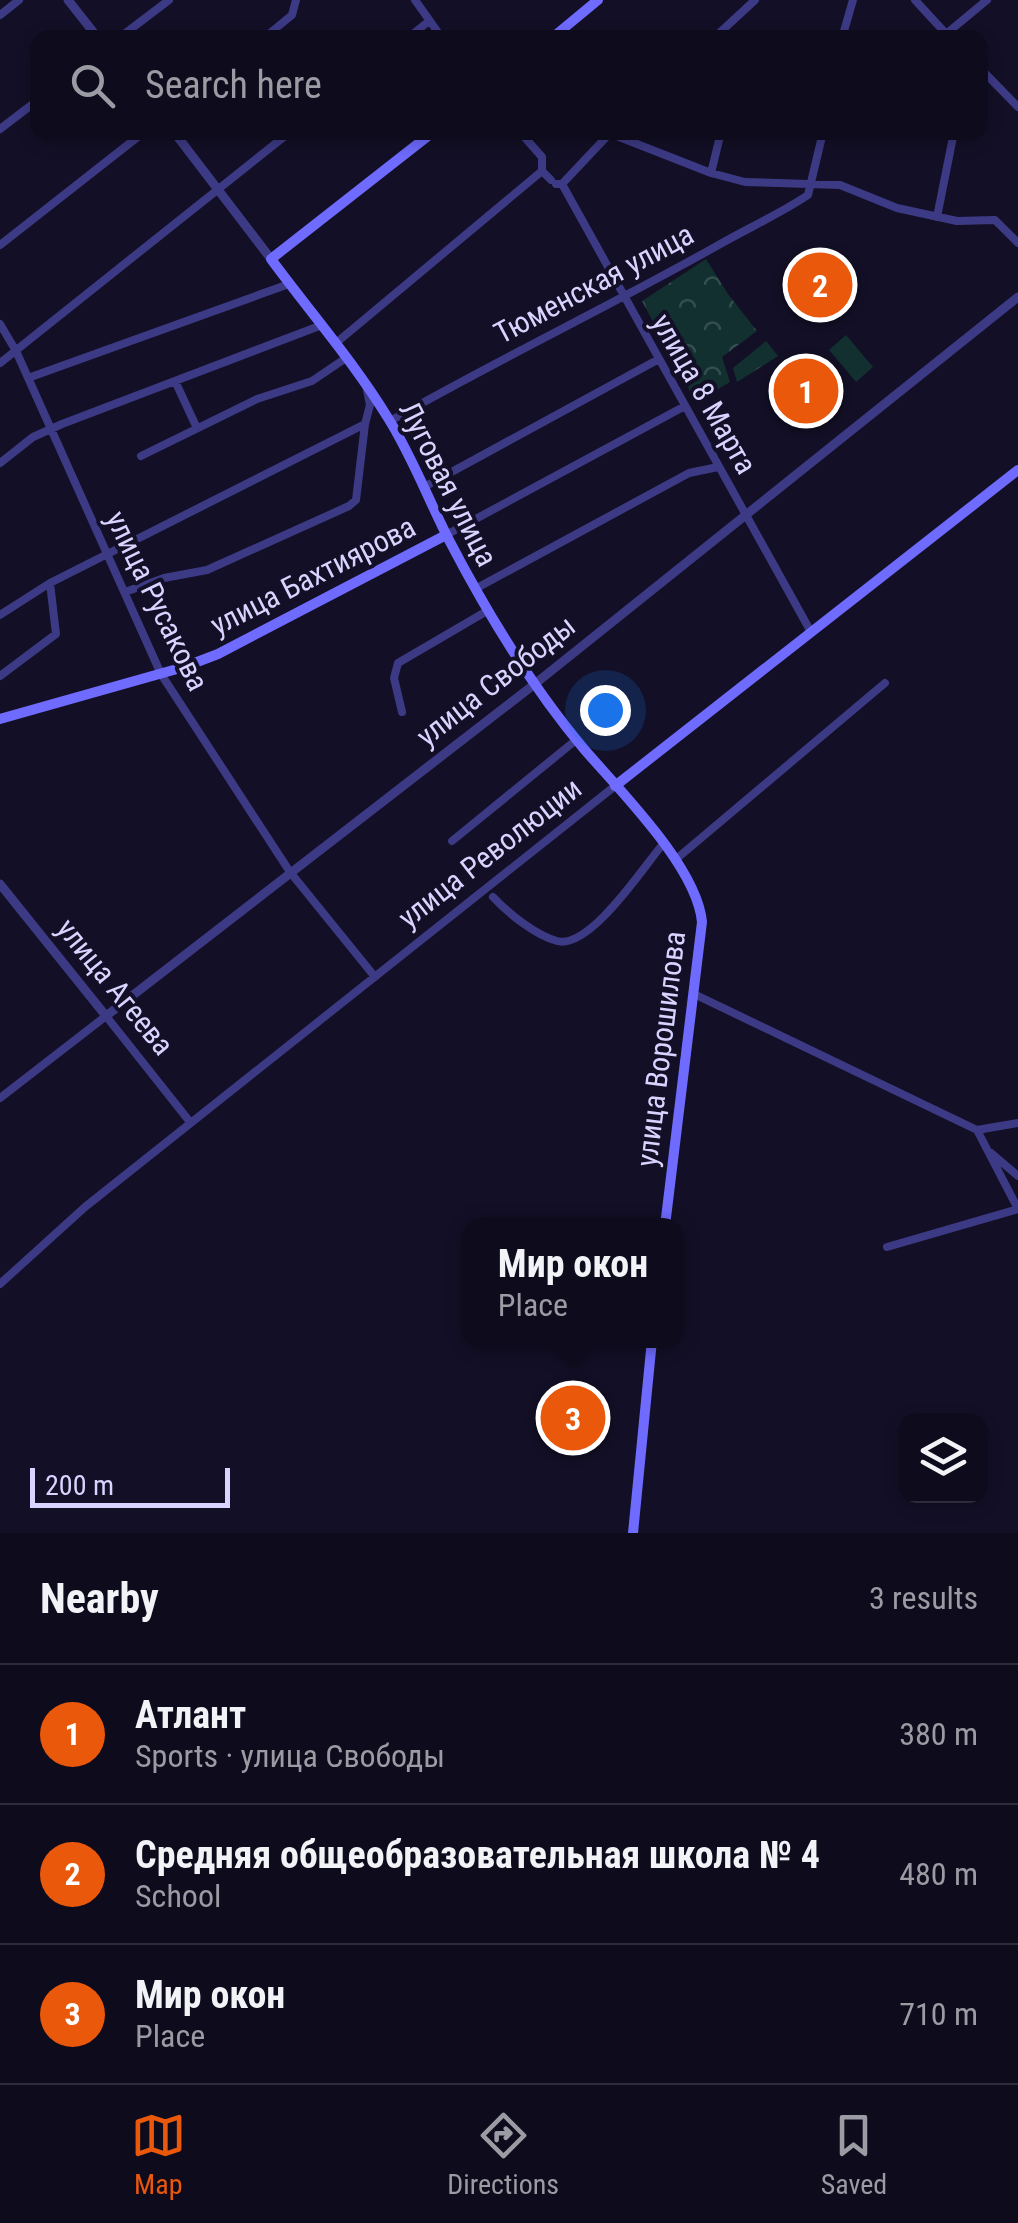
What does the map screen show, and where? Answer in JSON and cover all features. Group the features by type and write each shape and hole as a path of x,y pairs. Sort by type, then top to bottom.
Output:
{"main road":[{"path":"562,30 598,0"},
{"path":"271,259 422,140"},
{"name":"Луговая улица","path":"271,259 390,420 488,612 576,740 675,860"},
{"name":"улица Революции","path":"615,786 1018,470"},
{"name":"улица Бахтиярова","path":"0,719 218,654 446,535"},
{"name":"улица Ворошилова","path":"666,1218 702,922 695,890 675,860"},
{"path":"633,1533 651,1348"}],"street":[{"path":"0,15 20,0"},
{"path":"68,0 92,30"},
{"path":"129,30 168,0"},
{"path":"274,30 292,15 296,0"},
{"path":"415,0 436,30"},
{"path":"723,30 756,0"},
{"path":"954,30 987,0"},
{"path":"918,1 943,30"},
{"path":"845,30 855,2"},
{"path":"418,30 429,21"},
{"path":"988,76 1018,107"},
{"path":"0,130 30,106"},
{"path":"0,245 134,140"},
{"name":"Луговая улица","path":"180,140 271,259"},
{"path":"0,363 280,140"},
{"name":"улица 8 Марта","path":"527,140 542,157 542,170 556,182 624,298 812,632"},
{"path":"556,182 602,140"},
{"path":"627,140 711,174 745,182 840,185 880,203 937,217 996,220 1018,242"},
{"path":"711,174 719,140"},
{"path":"813,183 821,140"},
{"path":"937,217 952,140"},
{"path":"336,343 542,170"},
{"name":"Тюменская улица","path":"390,420 774,218 808,195 813,183"},
{"path":"28,378 289,284"},
{"name":"улица Свободы","path":"0,1098 536,682 1018,297"},
{"name":"улица Русакова","path":"0,324 52,429 161,674 290,872 375,977"},
{"path":"0,464 33,437 322,325"},
{"path":"141,456 257,399 312,382 346,358"},
{"path":"424,487 659,359"},
{"path":"175,381 196,426"},
{"path":"125,592 164,578 207,570 356,500 364,424 370,405 366,385"},
{"name":"улица Бахтиярова","path":"446,535 685,406"},
{"path":"0,614 50,583 364,424"},
{"path":"475,589 690,474 718,468"},
{"path":"0,676 56,634 50,583"},
{"path":"402,712 394,678 398,663 488,612"},
{"path":"675,860 885,683"},
{"path":"452,841 576,740"},
{"name":"улица Революции","path":"0,1284 85,1206 615,786"},
{"path":"492,898 559,942 571,940 620,899 663,844"},
{"name":"улица Агеева","path":"1,888 190,1122"},
{"path":"694,994 977,1130 1018,1123"},
{"path":"887,1247 1018,1209 977,1130"},
{"path":"986,1148 1018,1176"}],"green space":[{"path":"706,259 757,331 722,357 730,382 696,402 642,301"},
{"path":"846,335 873,367 856,382 829,350"},
{"path":"766,341 778,356 737,382 733,368"},
{"path":"717,415 748,465 736,473 705,423"}],"place":[{"name":"Средняя общеобразовательная школа № 4","path":"820,285"},
{"name":"Атлант","path":"806,391"},
{"name":"Мир окон","path":"573,1418"}]}
